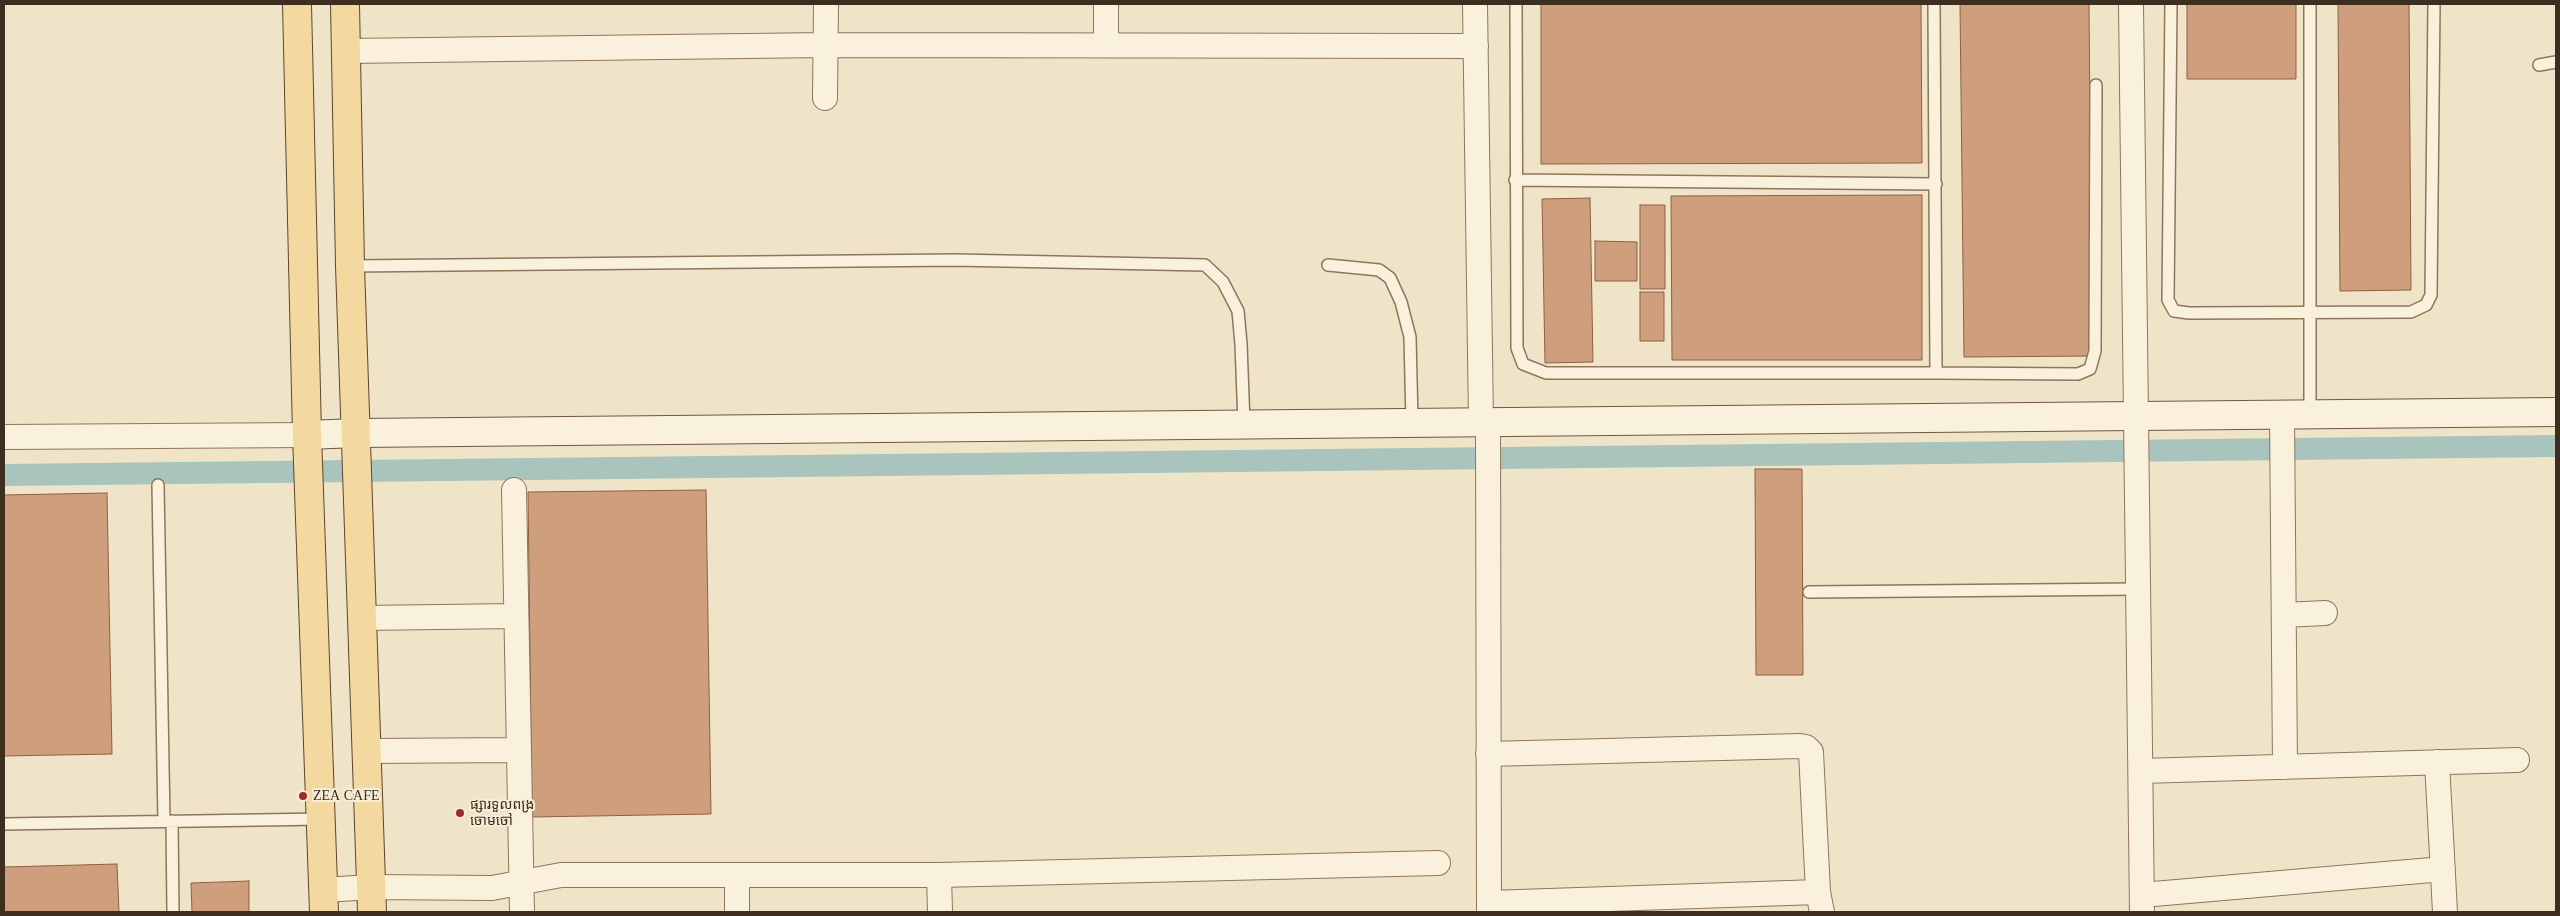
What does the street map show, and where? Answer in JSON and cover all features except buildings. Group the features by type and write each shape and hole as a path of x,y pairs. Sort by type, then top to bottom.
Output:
{"main road":[{"path":"297,4 308,461 324,901"},
{"path":"345,4 350,266 372,899"}],"street":[{"path":"825,98 826,4"},
{"path":"1106,4 1106,45"},
{"path":"1476,4 1486,436 1488,754 1489,908 1820,902 1811,752 1806,747 1488,754"},
{"path":"2132,4 2142,904 2443,868"},
{"path":"346,51 826,45 1476,46"},
{"path":"4,437 308,461 356,446 1244,424 1412,422 1486,436 2137,424 2282,424 2310,414 2556,412"},
{"path":"2282,424 2285,767"},
{"path":"514,490 522,912"},
{"path":"2284,615 2325,614"},
{"path":"363,618 516,616"},
{"path":"367,751 519,750"},
{"path":"2142,771 2517,760"},
{"path":"2437,762 2445,912"},
{"path":"324,901 372,899 492,888 542,877 561,876 939,875 1438,863"},
{"path":"939,875 940,912"},
{"path":"737,876 737,912"}],"lane":[{"path":"1516,4 1515,180 1517,348 1523,364 1546,373 2078,374 2090,369 2095,352 2096,85"},
{"path":"1934,4 1936,373"},
{"path":"2171,4 2168,300 2174,310 2189,313 2412,312 2426,305 2431,295 2434,4"},
{"path":"2310,4 2310,414"},
{"path":"2539,65 2556,62"},
{"path":"1515,180 1936,184"},
{"path":"350,266 955,260 1205,266 1223,282 1238,311 1242,344 1244,424"},
{"path":"1328,265 1379,270 1390,278 1401,302 1410,336 1412,422"},
{"path":"158,485 168,821 173,912"},
{"path":"1808,592 2139,588"},
{"path":"4,824 322,819"}],"waterway":[{"path":"4,475 2556,446"}],"place":[{"name":"ZEA CAFE","path":"303,796"},
{"name":"ផ្សារទួលពង្រ ចោមចៅ","path":"460,813"}]}
